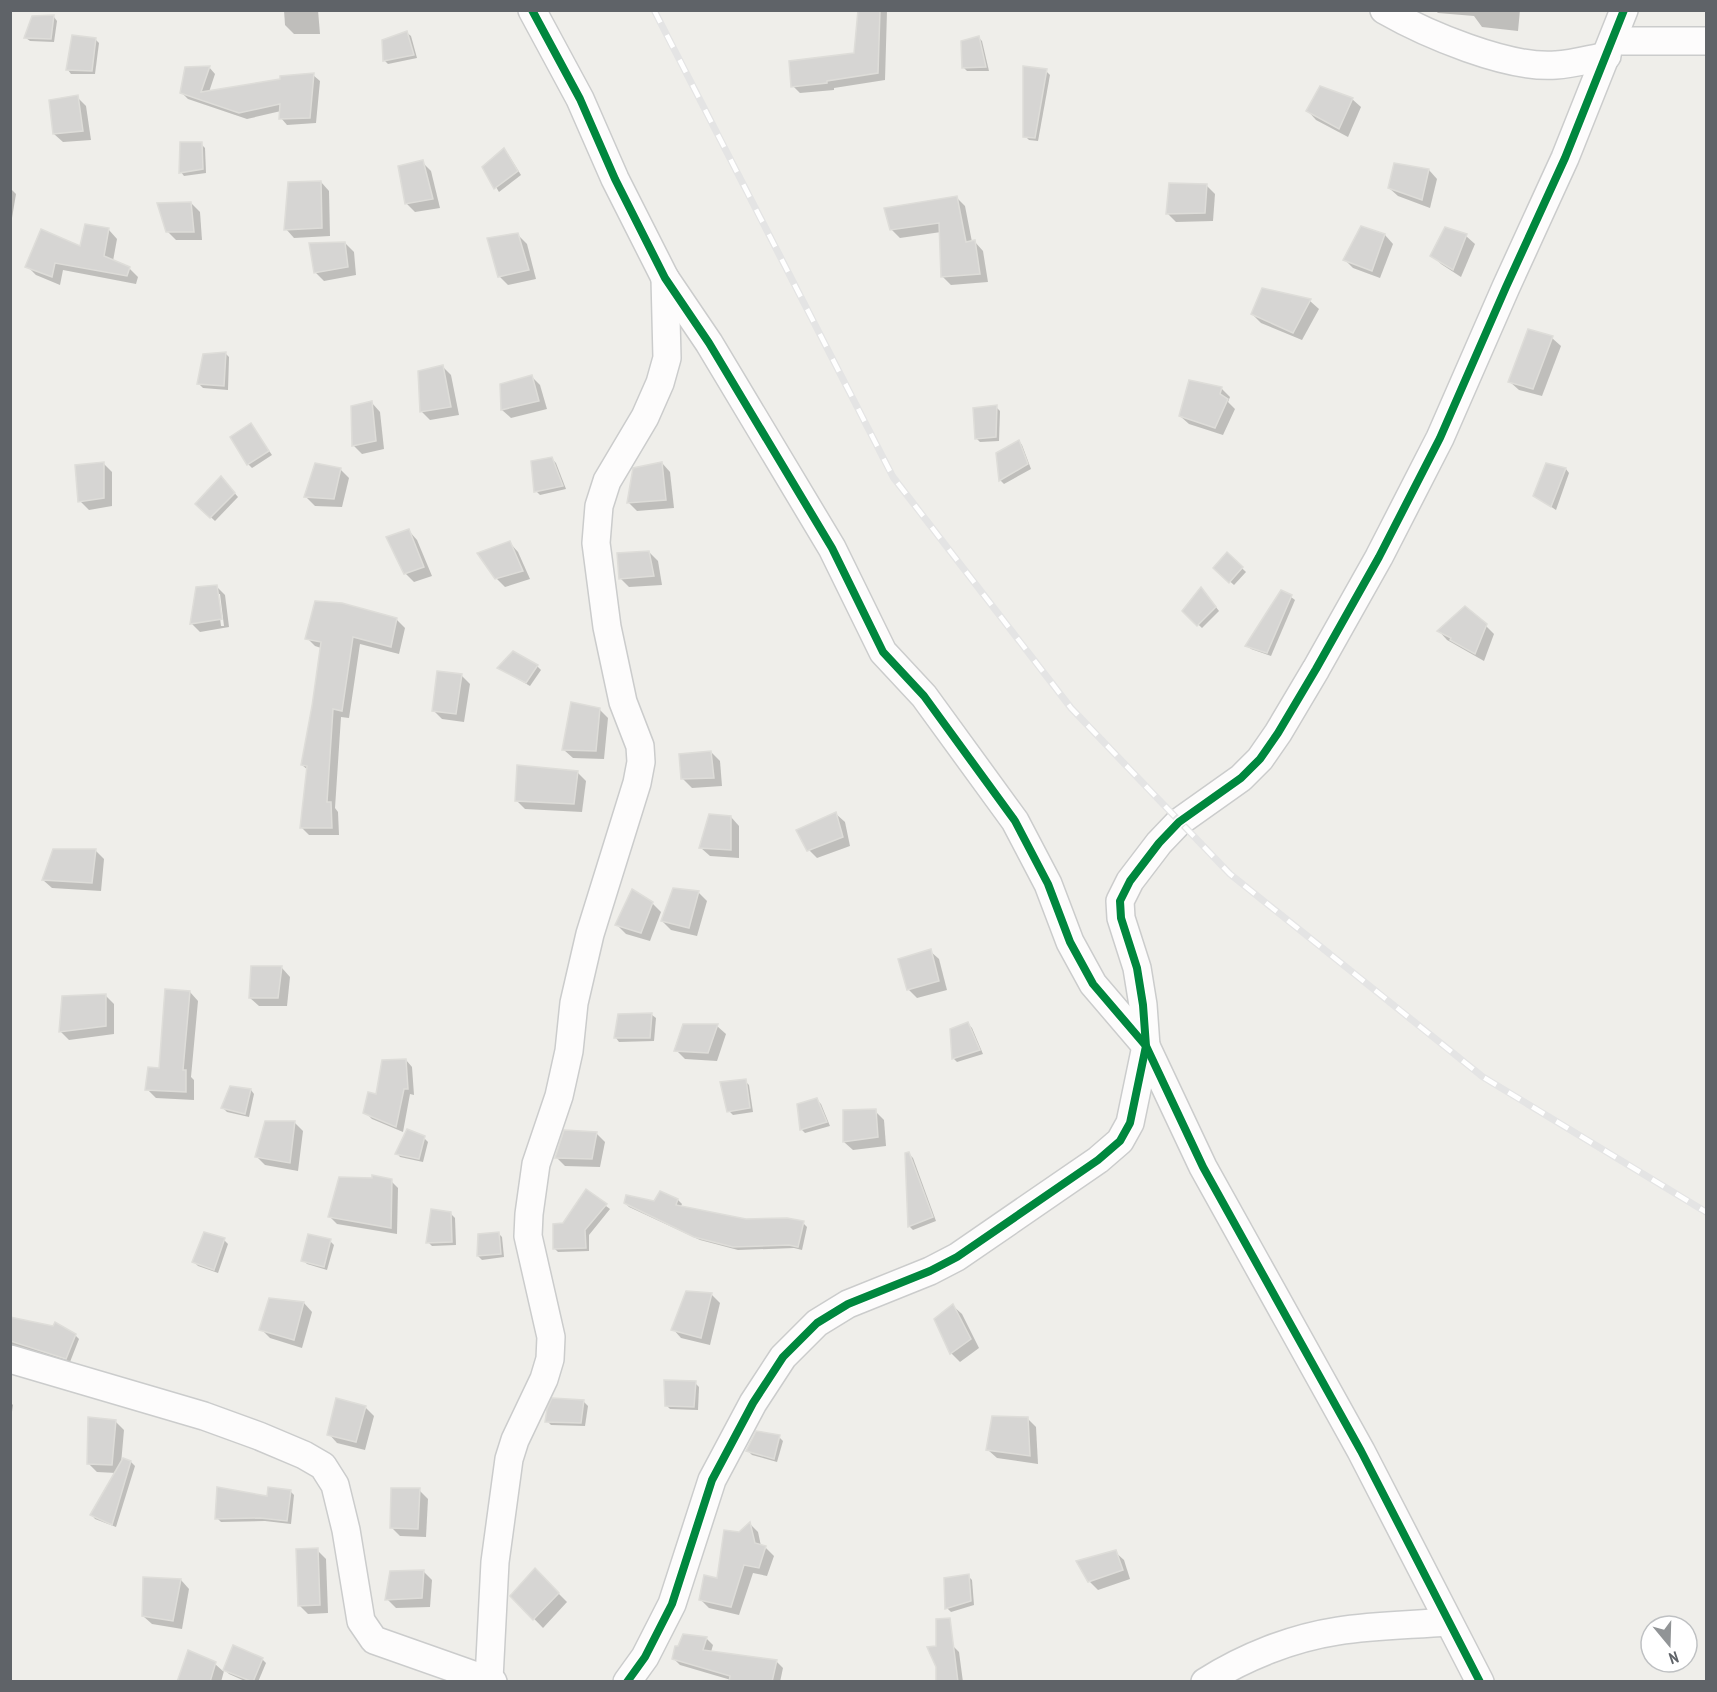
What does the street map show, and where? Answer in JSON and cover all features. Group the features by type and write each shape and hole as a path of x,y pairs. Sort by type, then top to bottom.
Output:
{"street":[{"path":"532,10 580,99 615,179 665,278 709,343 832,548 883,652 924,696 1015,821 1048,884 1070,942 1093,984 1146,1046 1203,1167 1361,1451 1480,1682"},
{"path":"1384,10 1412,26 1511,62 1555,65 1610,49 1707,41"},
{"path":"627,1682 645,1658 672,1604 712,1480 753,1403 783,1357 817,1323 848,1304 930,1271 957,1257 1098,1160 1120,1142 1130,1123 1146,1046 1137,968 1121,918 1120,901 1130,881 1159,843 1179,822 1241,778 1260,759 1316,669 1440,438 1565,158 1624,10"},
{"path":"10,1359 204,1416 259,1436 304,1455 323,1466 334,1485 346,1530 361,1621 374,1640 491,1680 495,1562 509,1459 515,1440 544,1379 550,1359 551,1337 528,1236 536,1164 559,1096 569,1051 574,1003 590,934 637,783 641,762 640,746 623,702 607,627 596,543 599,506 607,481 645,417 668,358 665,278"},
{"path":"1205,1682 1229,1667 1291,1642 1337,1631 1448,1622"}],"building":[{"path":"858,10 880,10 878,73 791,87 789,61 854,53"},
{"path":"54,15 51,39 24,38 32,16"},
{"path":"407,31 414,55 383,61 382,40"},
{"path":"72,35 96,38 92,71 66,70"},
{"path":"979,36 986,67 962,68 961,41"},
{"path":"210,66 201,92 280,79 280,76 314,73 310,118 279,119 280,104 239,113 180,93 185,67"},
{"path":"1023,66 1047,69 1035,138 1023,137"},
{"path":"1320,86 1353,98 1339,129 1306,111"},
{"path":"78,95 83,131 53,134 49,100"},
{"path":"180,142 202,142 203,169 179,173"},
{"path":"504,148 518,171 494,189 482,167"},
{"path":"423,160 433,199 405,204 398,166"},
{"path":"1394,163 1429,169 1422,200 1388,188"},
{"path":"321,181 322,228 284,230 288,182"},
{"path":"1169,183 1207,184 1205,213 1166,214"},
{"path":"957,196 966,242 975,240 980,274 941,277 939,223 890,230 884,208"},
{"path":"191,202 194,232 166,232 157,203"},
{"path":"85,224 109,228 104,256 130,267 127,276 55,263 52,277 25,267 41,229 80,246"},
{"path":"1361,226 1385,234 1372,271 1343,260"},
{"path":"1445,227 1467,234 1453,270 1430,256"},
{"path":"518,233 529,270 498,277 487,238"},
{"path":"345,242 348,267 314,273 309,243"},
{"path":"1262,288 1311,299 1293,333 1251,314"},
{"path":"1528,329 1553,336 1533,389 1508,382"},
{"path":"226,352 224,386 197,384 203,354"},
{"path":"443,365 451,407 420,412 418,371"},
{"path":"532,375 539,401 501,410 500,384"},
{"path":"1189,380 1222,387 1220,394 1228,399 1215,428 1179,416"},
{"path":"372,401 376,441 352,446 351,406"},
{"path":"997,405 996,437 975,439 973,408"},
{"path":"251,423 269,451 247,465 230,437"},
{"path":"1019,440 1028,464 999,481 996,453"},
{"path":"552,457 563,486 534,492 531,461"},
{"path":"104,462 104,498 78,502 75,465"},
{"path":"662,462 666,500 627,503 633,468"},
{"path":"315,463 341,468 334,499 304,497"},
{"path":"1546,463 1566,468 1551,507 1533,496"},
{"path":"221,476 235,493 210,518 195,504"},
{"path":"409,529 424,567 404,574 386,537"},
{"path":"510,541 523,571 495,579 477,553"},
{"path":"649,551 654,576 619,579 617,553"},
{"path":"1227,552 1243,567 1229,583 1213,568"},
{"path":"217,585 222,619 190,624 196,587"},
{"path":"1201,587 1216,607 1197,626 1182,611"},
{"path":"1281,590 1292,595 1267,653 1245,646"},
{"path":"315,601 342,603 397,618 391,647 353,637 342,711 333,709 327,802 331,802 332,828 300,828 307,766 301,765 321,642 305,639"},
{"path":"1465,606 1487,624 1475,654 1437,631"},
{"path":"513,651 538,665 526,683 497,668"},
{"path":"437,671 462,674 456,714 432,711"},
{"path":"571,702 600,708 596,751 562,750"},
{"path":"711,751 714,778 681,779 679,754"},
{"path":"517,765 578,771 574,804 515,801"},
{"path":"836,812 843,837 807,851 796,830"},
{"path":"709,814 731,816 731,850 699,848"},
{"path":"53,849 96,849 92,883 42,880"},
{"path":"673,888 699,891 689,928 661,921"},
{"path":"632,889 653,902 641,933 615,925"},
{"path":"931,949 939,981 907,990 898,959"},
{"path":"251,966 282,966 278,998 249,998"},
{"path":"165,989 190,991 183,1070 186,1070 186,1092 145,1090 148,1067 159,1068"},
{"path":"106,994 106,1026 59,1032 62,996"},
{"path":"652,1013 650,1038 614,1038 618,1014"},
{"path":"968,1022 980,1050 952,1059 950,1029"},
{"path":"683,1024 718,1024 708,1053 674,1051"},
{"path":"406,1059 408,1089 404,1089 396,1127 363,1113 368,1092 376,1094 382,1060"},
{"path":"746,1079 750,1108 727,1112 720,1082"},
{"path":"230,1086 251,1089 245,1114 221,1108"},
{"path":"817,1098 827,1122 800,1130 797,1104"},
{"path":"876,1109 878,1137 843,1142 843,1110"},
{"path":"265,1121 295,1121 290,1163 255,1157"},
{"path":"407,1129 425,1136 419,1159 395,1154"},
{"path":"564,1130 597,1132 592,1159 555,1158"},
{"path":"909,1152 933,1217 908,1227 905,1153"},
{"path":"372,1175 392,1179 391,1228 328,1217 339,1177 372,1178"},
{"path":"586,1189 607,1204 585,1230 586,1248 553,1249 553,1224 563,1223"},
{"path":"660,1191 678,1199 676,1205 746,1219 787,1218 804,1221 798,1247 789,1245 733,1247 694,1237 624,1203 626,1195 654,1201"},
{"path":"431,1209 451,1212 452,1242 426,1243"},
{"path":"204,1232 225,1238 214,1270 192,1262"},
{"path":"499,1232 501,1254 477,1256 478,1234"},
{"path":"308,1234 331,1239 324,1267 301,1261"},
{"path":"686,1291 712,1293 701,1338 671,1330"},
{"path":"269,1298 304,1302 294,1340 259,1330"},
{"path":"953,1304 971,1339 950,1354 934,1319"},
{"path":"10,1317 53,1326 55,1322 76,1334 66,1359 10,1341"},
{"path":"664,1380 696,1381 694,1407 665,1406"},
{"path":"336,1398 366,1406 356,1442 327,1435"},
{"path":"552,1398 584,1400 581,1423 545,1422"},
{"path":"992,1416 1028,1417 1030,1456 986,1450"},
{"path":"88,1417 116,1420 112,1465 87,1464"},
{"path":"756,1431 780,1435 774,1459 746,1451"},
{"path":"123,1458 131,1461 112,1525 90,1515"},
{"path":"217,1487 267,1496 268,1487 291,1490 287,1521 260,1518 215,1519"},
{"path":"391,1488 420,1488 418,1529 390,1528"},
{"path":"750,1522 755,1543 766,1546 759,1568 744,1565 731,1607 699,1600 704,1575 717,1578 724,1530 739,1532"},
{"path":"318,1548 320,1605 298,1606 296,1549"},
{"path":"1116,1550 1123,1570 1088,1582 1076,1561"},
{"path":"535,1568 559,1593 533,1620 510,1596"},
{"path":"424,1570 422,1598 385,1600 390,1571"},
{"path":"969,1574 971,1601 945,1609 944,1578"},
{"path":"143,1577 181,1579 173,1621 142,1616"},
{"path":"950,1618 958,1682 936,1682 936,1667 927,1647 936,1646 936,1619"},
{"path":"683,1634 707,1637 703,1650 777,1660 772,1682 729,1682 730,1676 672,1659 675,1646 678,1646"},
{"path":"233,1645 263,1658 253,1682 223,1670"},
{"path":"188,1650 216,1662 210,1682 177,1682"}],"railway":[{"path":"654,10 893,477 1071,708 1230,874 1483,1077 1706,1212"}],"cycle path":[{"path":"532,10 580,99 615,179 665,278 709,343 832,548 883,652 924,696 1015,821 1048,884 1070,942 1093,984 1146,1046 1203,1167 1361,1451 1480,1682"},
{"path":"627,1682 645,1657 672,1604 712,1480 753,1403 783,1357 817,1323 848,1304 930,1271 957,1257 1098,1160 1120,1141 1130,1123 1146,1046 1137,968 1121,918 1120,901 1130,881 1159,843 1179,822 1241,778 1260,759 1316,669 1379,557 1440,438 1565,158 1624,10"}]}
